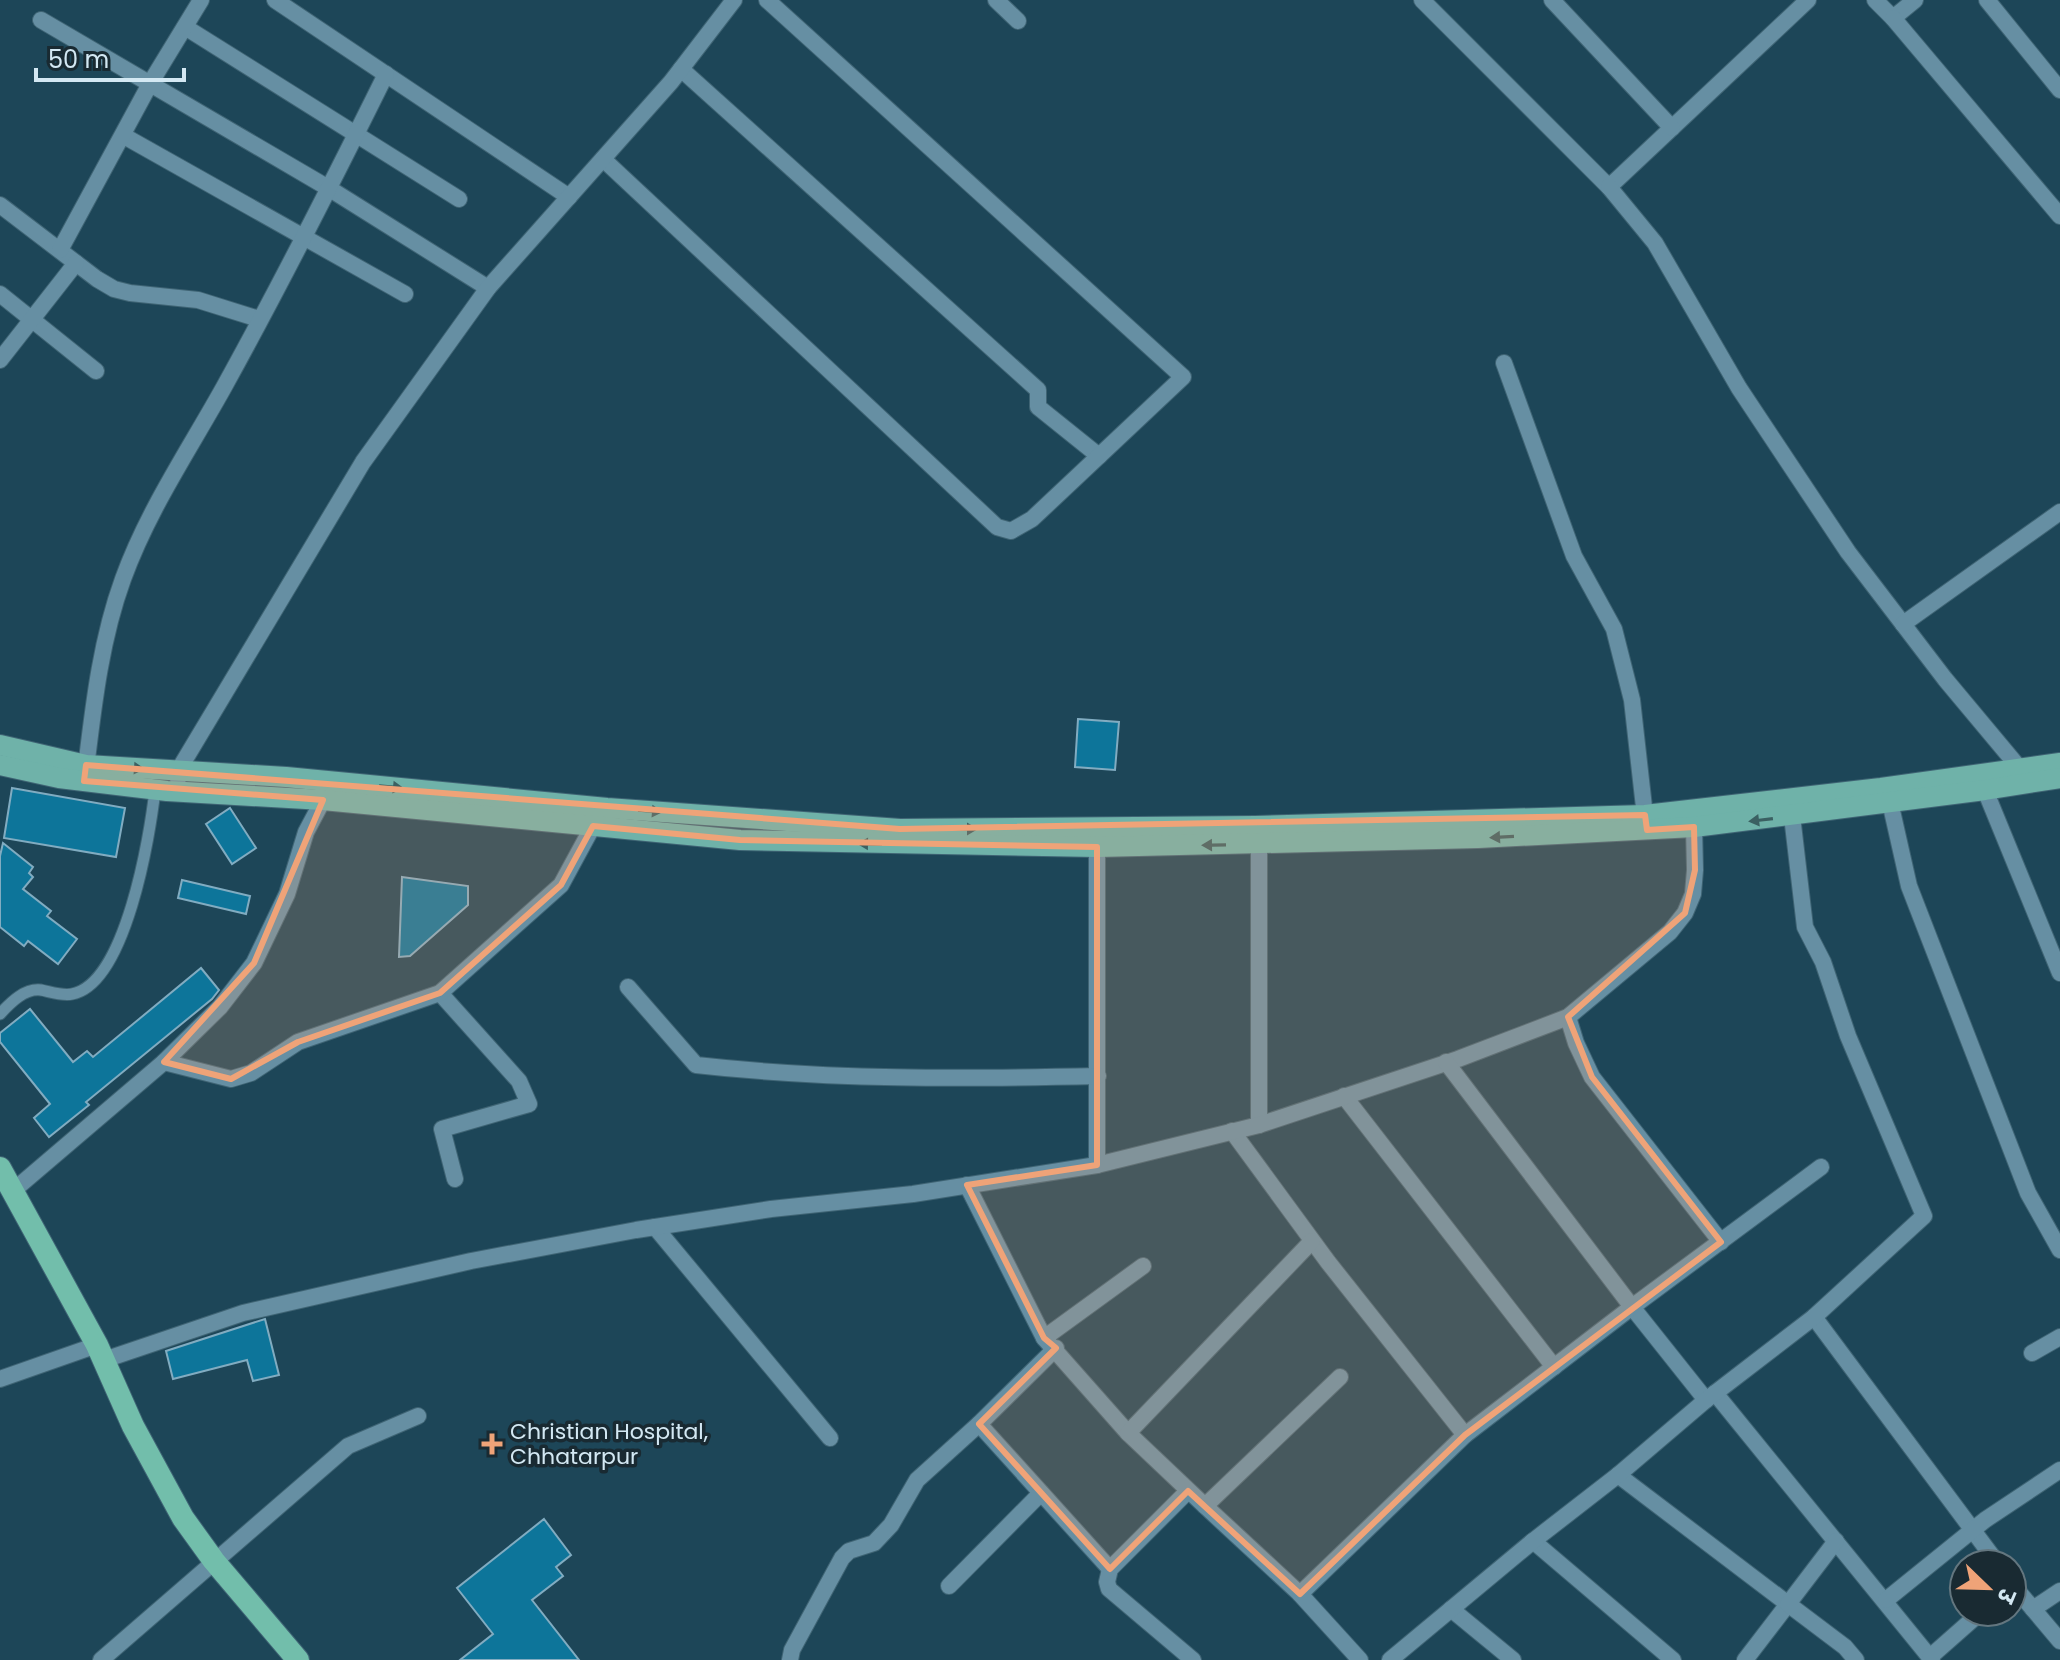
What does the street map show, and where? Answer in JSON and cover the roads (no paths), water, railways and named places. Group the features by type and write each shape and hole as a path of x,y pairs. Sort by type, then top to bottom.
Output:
{"highway":[{"path":"0,1168 100,1353 133,1426 183,1518 214,1561 298,1660"}],"main road":[{"path":"0,745 85,773 155,790 323,800 740,840 1097,847 1259,844 1646,822 1738,806 2060,763"},
{"path":"0,765 85,773 178,771 286,777 607,808 900,829 1646,822 1694,827 2060,778"}],"street":[{"path":"60,250 151,82 201,0"},
{"path":"275,0 569,197"},
{"path":"178,792 178,771 363,462 488,288 681,69 734,0"},
{"path":"603,159 997,527 1011,531 1032,519 1183,377 767,0"},
{"path":"996,0 1018,21"},
{"path":"1422,0 1609,187 1655,243 1739,388 1848,552 1945,679 2021,770"},
{"path":"1552,0 1672,128"},
{"path":"1609,187 1808,0"},
{"path":"1875,0 2060,216"},
{"path":"1893,18 1915,0"},
{"path":"1987,0 2060,90"},
{"path":"41,20 330,189 488,288"},
{"path":"185,27 459,199"},
{"path":"681,69 1038,390 1038,407 1099,456"},
{"path":"85,773 99,673 109,623 123,578 154,508 224,387 330,189 386,74"},
{"path":"124,136 405,294"},
{"path":"0,205 114,289 198,300 259,319"},
{"path":"0,360 76,263"},
{"path":"0,294 96,371"},
{"path":"1504,363 1574,556 1614,629 1632,700 1646,822"},
{"path":"1903,624 2060,512"},
{"path":"1985,790 2060,973"},
{"path":"14,1190 164,1062 220,1007 254,963 287,894 306,832 323,800"},
{"path":"1890,802 1909,886 2028,1193 2058,1244"},
{"path":"1390,1660 1711,1396 1814,1317 1924,1216 1848,1036 1823,962 1805,927 1792,816"},
{"path":"164,1062 231,1079 251,1073 298,1042 440,993 561,885 593,826"},
{"path":"0,1379 243,1313 471,1261 771,1209 967,1185 1097,1165 1259,1125 1568,1017 1670,932 1685,913 1693,894 1694,827"},
{"path":"1259,844 1259,1125"},
{"path":"1097,847 1097,1165"},
{"path":"628,987 696,1065 741,1070 957,1079 1098,1076"},
{"path":"440,993 519,1081 529,1104 442,1129 455,1179"},
{"path":"1568,1017 1592,1077 1721,1242"},
{"path":"1446,1062 1632,1307 1836,1541 1931,1659 1964,1628"},
{"path":"1344,1096 1501,1303 1554,1367"},
{"path":"1232,1131 1312,1241 1465,1435"},
{"path":"1300,1594 1465,1435 1821,1167"},
{"path":"967,1185 1050,1343 1128,1433 1300,1594 1360,1660"},
{"path":"655,1227 830,1438"},
{"path":"1128,1433 1312,1241"},
{"path":"790,1660 792,1650 842,1558 849,1551 874,1543 891,1525 917,1480 979,1424 1050,1343 1143,1266"},
{"path":"1814,1317 1987,1548"},
{"path":"2032,1353 2060,1337"},
{"path":"1205,1506 1340,1377"},
{"path":"101,1660 348,1446 418,1416"},
{"path":"979,1424 1110,1569"},
{"path":"1886,1600 1973,1529 2060,1470"},
{"path":"1618,1475 1845,1647 1856,1660"},
{"path":"1188,1491 1110,1569 1107,1582 1109,1589 1193,1660"},
{"path":"949,1586 1041,1493"},
{"path":"1533,1541 1673,1660"},
{"path":"1745,1660 1836,1541"},
{"path":"2033,1609 2060,1591"},
{"path":"2028,1603 2060,1641"},
{"path":"1451,1609 1513,1660"}],"lane":[{"path":"0,1014 26,992 39,990 73,994 100,975 116,948 136,893 155,790"}],"place":[{"name":"Christian Hospital, Chhatarpur","path":"492,1444"}]}
